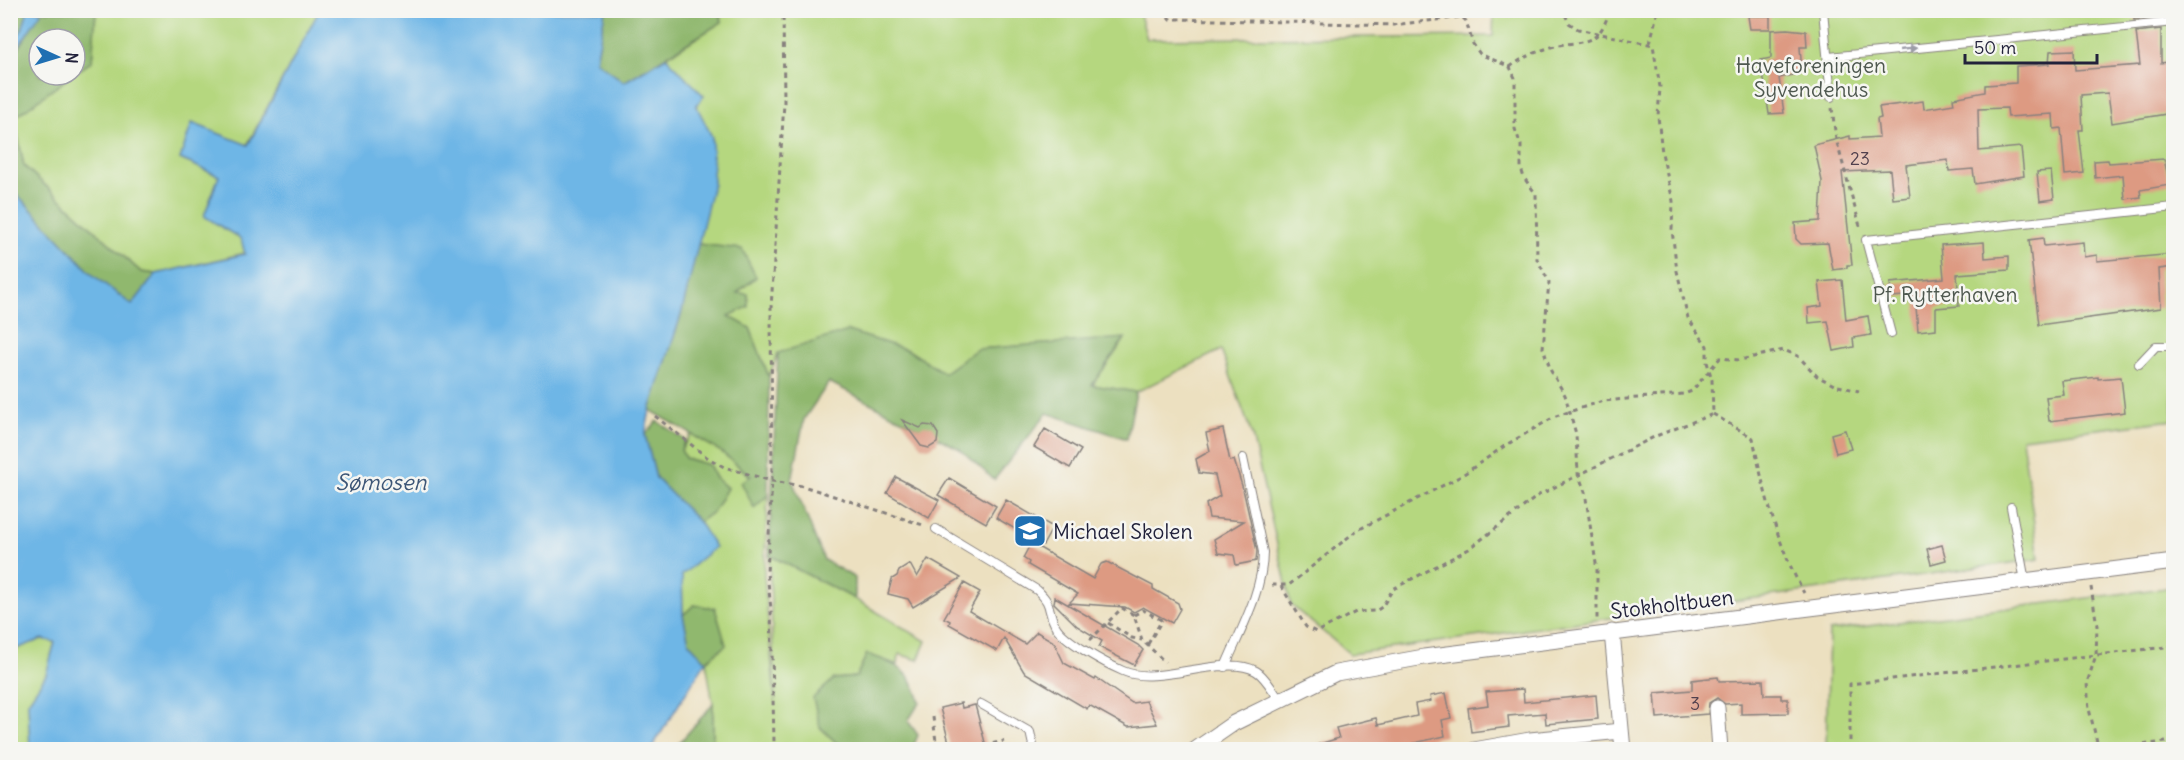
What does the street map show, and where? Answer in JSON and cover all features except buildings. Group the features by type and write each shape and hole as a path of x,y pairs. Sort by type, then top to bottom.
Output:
{"street":[{"name":"Stokholtbuen","path":"1195,750 1234,723 1336,672 1424,657 1605,633 2174,562"},
{"path":"1605,633 1623,750"},
{"path":"1717,708 1720,750"},
{"path":"1474,750 1531,745 1621,731"}],"lane":[{"path":"1823,10 1831,97"},
{"path":"1829,57 2174,22"},
{"path":"1891,334 1866,240 2174,207"},
{"path":"2139,364 2156,346 2174,346"},
{"path":"1226,667 1258,585 1263,552 1243,458"},
{"path":"2011,507 2025,581"},
{"path":"936,529 1037,590 1049,601 1055,626 1070,641 1125,672 1154,675 1226,667 1257,671 1279,699"},
{"path":"981,704 1030,732 1034,750"}],"path":[{"path":"772,750 772,642 767,573 772,481 771,308 784,103 783,10"},
{"path":"1162,10 1170,19 1393,25 1462,17 1466,21 1473,44 1480,54 1510,67 1515,78 1515,129 1521,145 1521,168 1524,178 1536,194 1537,259 1549,282 1543,348 1570,411 1579,450 1578,473 1585,492 1598,570 1605,633"},
{"path":"1563,10 1569,23 1578,28 1653,45 1660,87 1658,121 1673,201 1672,230 1677,271 1688,318 1707,346 1712,380 1713,414"},
{"path":"1510,67 1528,56 1564,44 1586,43 1600,33 1610,10"},
{"path":"1650,44 1658,10"},
{"path":"1831,97 1836,139 1859,225 1866,240"},
{"path":"1258,585 1289,585 1356,531 1452,481 1541,423 1603,401 1684,394 1692,391 1720,358 1740,360 1784,350 1798,356 1817,376 1834,385 1859,391"},
{"path":"1281,586 1306,627 1316,632 1356,612 1376,611 1383,607 1393,589 1469,549 1528,501 1578,473 1656,436 1713,414"},
{"path":"1713,414 1753,438 1769,503 1792,571 1807,598 1808,608"},
{"path":"655,417 708,458 724,467 772,481 803,486 936,529"},
{"path":"2089,573 2097,626 2096,655 2087,683 2089,709 2099,750 2174,741"},
{"path":"1082,648 1122,608 1134,615 1142,640"},
{"path":"1134,615 1143,610 1164,621 1148,644"},
{"path":"1108,623 1132,638 1148,644 1174,673"},
{"path":"1850,750 1850,684 2174,646"},
{"path":"933,717 937,750"},
{"path":"991,750 990,744 1004,741"},
{"path":"929,750 935,744"}],"green space":[{"path":"720,10 1139,11 1147,39 1493,36 1494,10 2173,11 2173,420 2022,438 2039,559 1350,654 1291,605 1252,435 1221,350 1136,392 1092,385 1125,339 978,349 944,373 908,350 778,353 769,377 750,328 728,316 736,293 756,277 742,250 698,244 713,184 712,137 696,105 704,96 666,57 722,22"},
{"path":"11,11 28,11 22,30 11,45"},
{"path":"40,11 96,11 92,61 87,65 87,27 31,27"},
{"path":"96,11 319,11 247,145 192,123 180,159 219,176 204,216 241,239 245,253 156,274 141,272 24,166 14,117 56,87 87,87 87,65 92,61"},
{"path":"605,11 720,11 722,22 624,82 596,61"},
{"path":"27,34 27,87 56,87 14,118 24,166 141,272 156,274 132,305 93,275 11,188 10,57 15,55"},
{"path":"698,244 742,249 756,277 737,293 748,294 748,307 729,316 750,328 769,377 768,495 754,508 741,482 751,476 720,451 650,410 681,315"},
{"path":"848,331 908,350 944,373 977,349 1125,338 1092,385 1136,392 1127,439 1047,413 994,480 960,449 829,382 804,419 792,480 824,560 855,578 855,599 769,555 778,353"},
{"path":"657,421 685,440 681,450 685,458 709,465 716,478 727,488 714,511 699,522 656,478 645,435"},
{"path":"691,434 720,451 751,477 754,508 768,495 764,575 775,701 769,555 855,599 926,641 918,660 899,654 898,665 867,654 856,677 834,679 820,727 843,749 703,749 713,742 713,704 706,661 726,645 694,605 683,615 682,575 715,547 699,522 714,511 727,488 716,478 709,465 685,458 681,450"},
{"path":"2173,587 2173,749 1826,749 1829,631"},
{"path":"694,605 715,608 726,645 706,661 689,643 683,615"},
{"path":"42,639 55,641 46,675 28,702 30,749 11,750 11,651"},
{"path":"867,654 895,665 912,682 920,702 908,721 918,735 913,747 843,749 820,727 813,698 834,679 856,677"},
{"path":"713,704 713,742 703,749 674,749"}],"water":[{"path":"28,10 40,11 41,13 31,27 27,27 27,34 11,57 11,45 22,30"},
{"name":"Sømosen","path":"319,11 605,11 596,61 624,82 666,57 704,96 696,105 712,137 713,184 681,315 650,410 645,435 656,478 699,522 715,547 682,575 683,615 689,643 706,661 651,749 30,749 28,702 46,675 55,642 42,639 11,651 11,188 93,275 132,305 156,274 245,254 241,239 204,216 219,176 180,159 192,123 248,145"}],"place":[{"name":"Michael Skolen","path":"1030,531"}],"park label":[{"name":"Haveforeningen Syvendehus","path":"1811,77"},
{"name":"Pf. Rytterhaven","path":"1945,294"}]}
